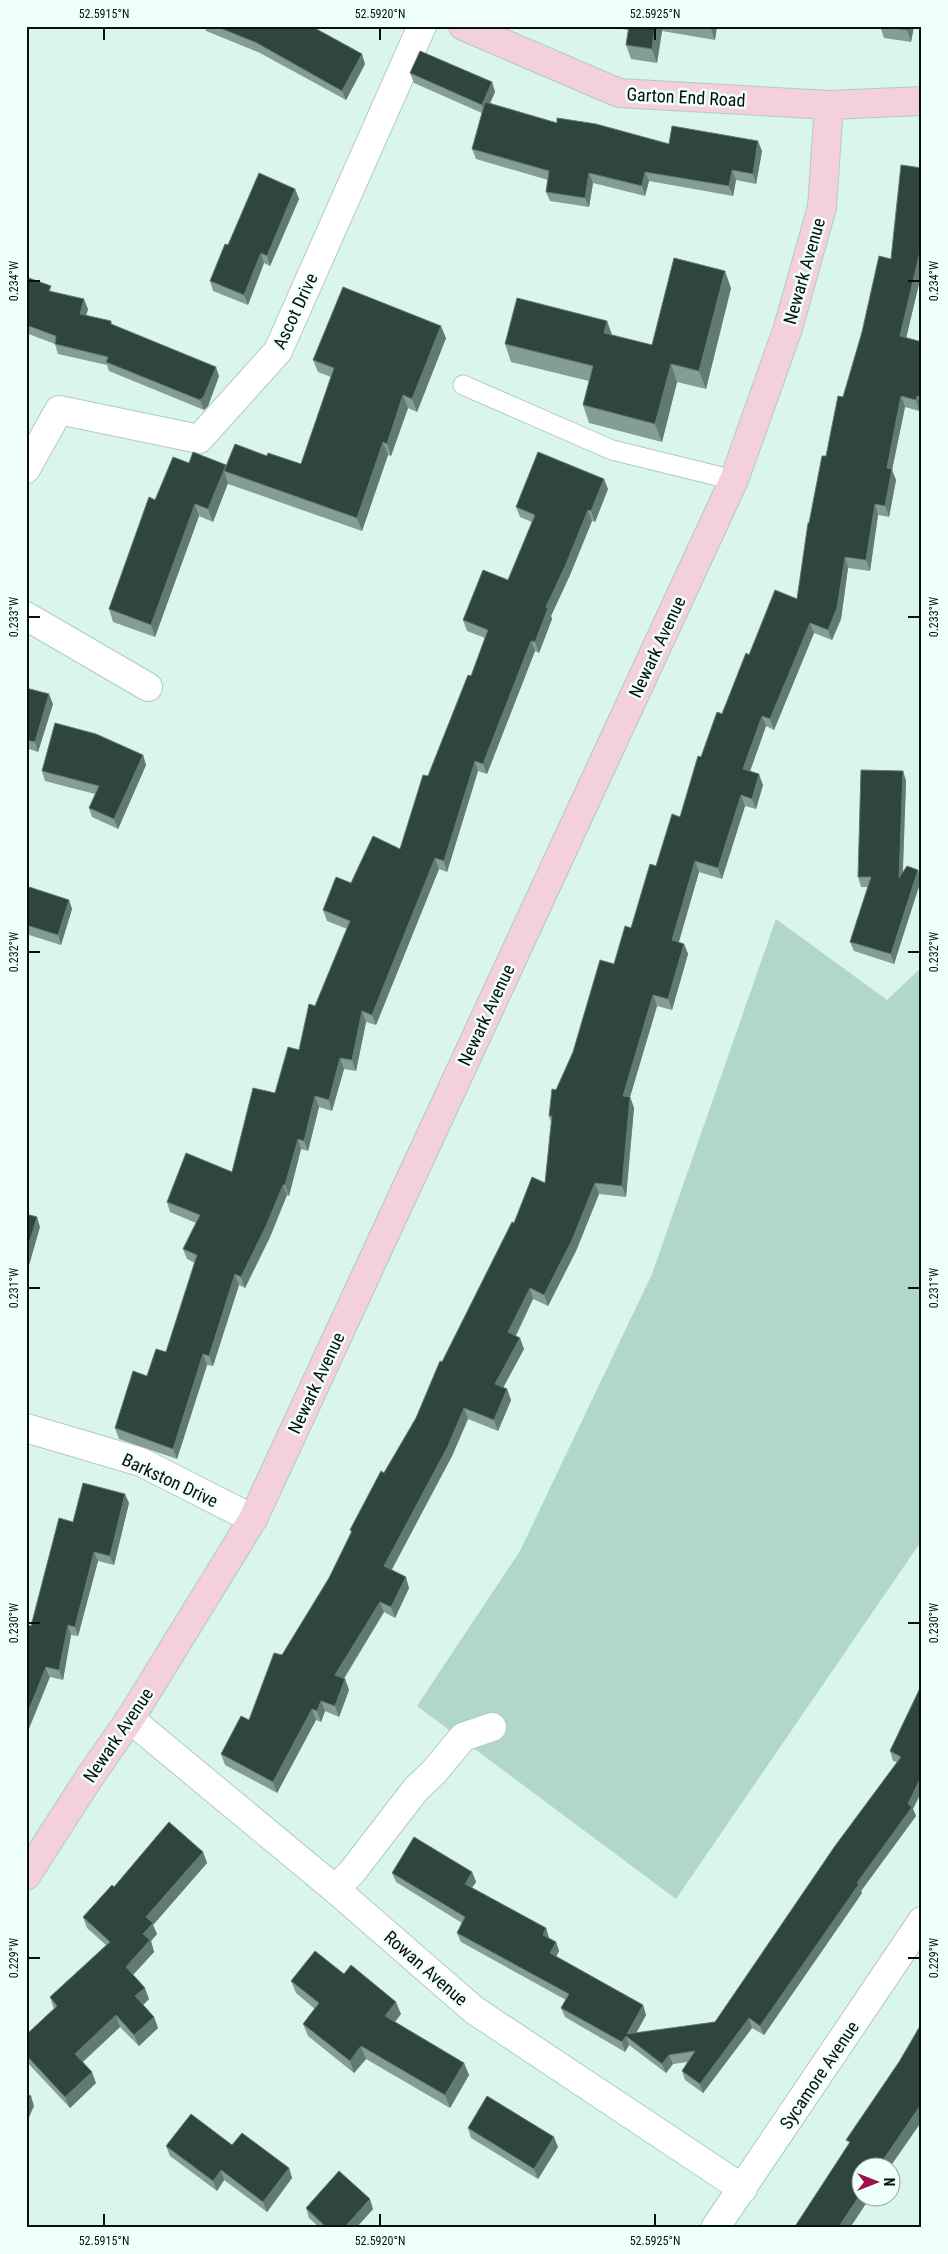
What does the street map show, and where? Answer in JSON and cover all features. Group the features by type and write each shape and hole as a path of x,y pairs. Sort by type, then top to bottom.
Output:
{"street":[{"name":"Ascot Drive","path":"26,469 59,410 199,439 278,351 422,26"},
{"name":"Garton End Road","path":"463,26 619,93 829,105 922,101"},
{"name":"Newark Avenue","path":"26,1876 89,1778 130,1719 253,1519 734,480 788,328 822,207 829,105"},
{"path":"26,616 148,687"},
{"name":"Barkston Drive","path":"26,1428 141,1462 253,1519"},
{"name":"Rowan Avenue","path":"130,1719 335,1889 474,2010 743,2188"},
{"path":"335,1889 352,1872 416,1789 434,1772 463,1737 492,1727"},
{"name":"Sycamore Avenue","path":"715,2228 922,1921"}],"lane":[{"path":"464,385 612,450 734,480"}],"green space":[{"path":"776,919 887,1000 922,967 922,1540 676,1899 417,1706 520,1551 652,1274"}],"building":[{"path":"215,26 311,26 362,54 342,91 257,43"},
{"path":"629,26 655,26 652,49 626,45"},
{"path":"880,26 908,26 907,30"},
{"path":"420,51 492,82 482,105 410,73"},
{"path":"485,102 557,123 557,118 596,124 669,144 672,126 758,141 753,174 732,170 729,186 645,172 642,186 589,173 585,198 546,192 549,171 472,149"},
{"path":"901,165 922,168 922,243 900,336 922,342 922,397 917,396 916,400 901,396 887,468 892,469 885,506 875,504 866,560 845,557 837,608 828,630 810,623 770,719 762,716 743,769 759,774 752,799 741,795 718,868 695,861 672,940 684,944 668,999 653,995 623,1096 630,1097 622,1186 595,1183 572,1240 544,1295 530,1288 508,1332 520,1338 495,1384 507,1389 494,1420 464,1408 448,1446 384,1566 406,1577 391,1607 380,1602 335,1675 345,1679 335,1706 321,1701 317,1711 312,1709 273,1782 221,1754 241,1716 249,1720 274,1653 282,1655 329,1578 352,1531 350,1530 381,1471 384,1473 416,1418 440,1361 442,1362 512,1222 514,1223 532,1177 545,1183 552,1116 549,1116 552,1089 556,1090 573,1052 600,960 614,964 625,926 631,928 650,864 656,866 672,814 680,817 698,756 701,757 717,712 722,714 746,653 749,655 775,590 797,599 808,523 822,456 826,456 838,396 843,397 862,332 879,256 891,259"},
{"path":"259,173 295,189 267,256 261,253 244,295 210,281 225,244 228,245"},
{"path":"674,258 725,271 699,371 671,364 655,424 583,405 593,366 505,344 517,298 607,321 604,333 652,345"},
{"path":"26,277 51,286 49,291 84,299 80,314 111,321 111,324 216,367 204,396 200,400 106,362 108,357 55,344 56,336 26,325"},
{"path":"343,287 441,326 412,399 403,395 387,444 383,442 357,518 224,471 235,444 267,456 268,453 301,464 334,368 313,360"},
{"path":"193,452 226,465 208,509 195,504 151,625 109,609 149,497 155,500 173,457 189,463"},
{"path":"538,452 604,479 591,511 588,510 546,607 548,608 535,642 531,641 483,764 475,761 444,861 435,858 372,1015 362,1011 352,1060 340,1058 329,1100 315,1096 304,1141 298,1139 285,1185 283,1185 266,1226 241,1277 235,1274 209,1356 203,1354 173,1449 115,1428 133,1371 147,1376 156,1349 166,1352 197,1255 183,1249 200,1215 167,1202 186,1153 232,1172 253,1088 275,1093 288,1047 299,1050 309,1004 315,1006 350,921 323,910 336,877 351,883 373,836 400,849 423,775 428,776 468,675 471,676 488,630 463,620 483,570 508,580 535,515 516,507"},
{"path":"26,688 49,694 35,742 26,740"},
{"path":"55,723 96,734 143,755 114,819 89,808 99,786 42,771"},
{"path":"861,770 903,771 899,878 907,866 918,870 891,954 850,942 871,877 858,877"},
{"path":"26,886 69,900 58,935 26,925"},
{"path":"26,1214 37,1217 26,1254"},
{"path":"83,1483 125,1494 110,1556 94,1552 75,1627 68,1625 59,1670 46,1667 26,1717 26,1625 31,1626 59,1518 73,1522"},
{"path":"922,1684 922,1775 908,1804 912,1807 857,1883 859,1884 760,2026 749,2018 700,2084 682,2071 695,2051 669,2055 662,2064 626,2036 622,2042 561,2008 569,1994 457,1933 465,1917 392,1873 414,1837 472,1872 465,1884 546,1928 543,1935 556,1942 550,1953 643,2005 627,2034 715,2022 835,1846 901,1757 890,1751"},
{"path":"169,1822 203,1852 146,1917 153,1923 143,1934 150,1940 126,1967 145,1988 135,1996 154,2017 134,2035 116,2015 75,2054 92,2072 65,2097 26,2055 26,2035 57,2006 50,1997 110,1942 83,1917 112,1885 114,1887"},
{"path":"315,1951 344,1974 351,1965 396,2002 385,2016 464,2063 445,2095 361,2046 350,2061 303,2024 319,2003 291,1981"},
{"path":"920,2026 922,2027 922,2103 886,2156 850,2156 850,2206 853,2206 838,2228 794,2228 850,2142 846,2140 899,2062"},
{"path":"26,2094 31,2096 26,2106"},
{"path":"487,2096 554,2137 534,2169 468,2128"},
{"path":"191,2114 232,2145 242,2133 289,2168 263,2202 221,2170 213,2181 166,2146"},
{"path":"339,2171 370,2199 344,2228 327,2228 306,2208"}]}
